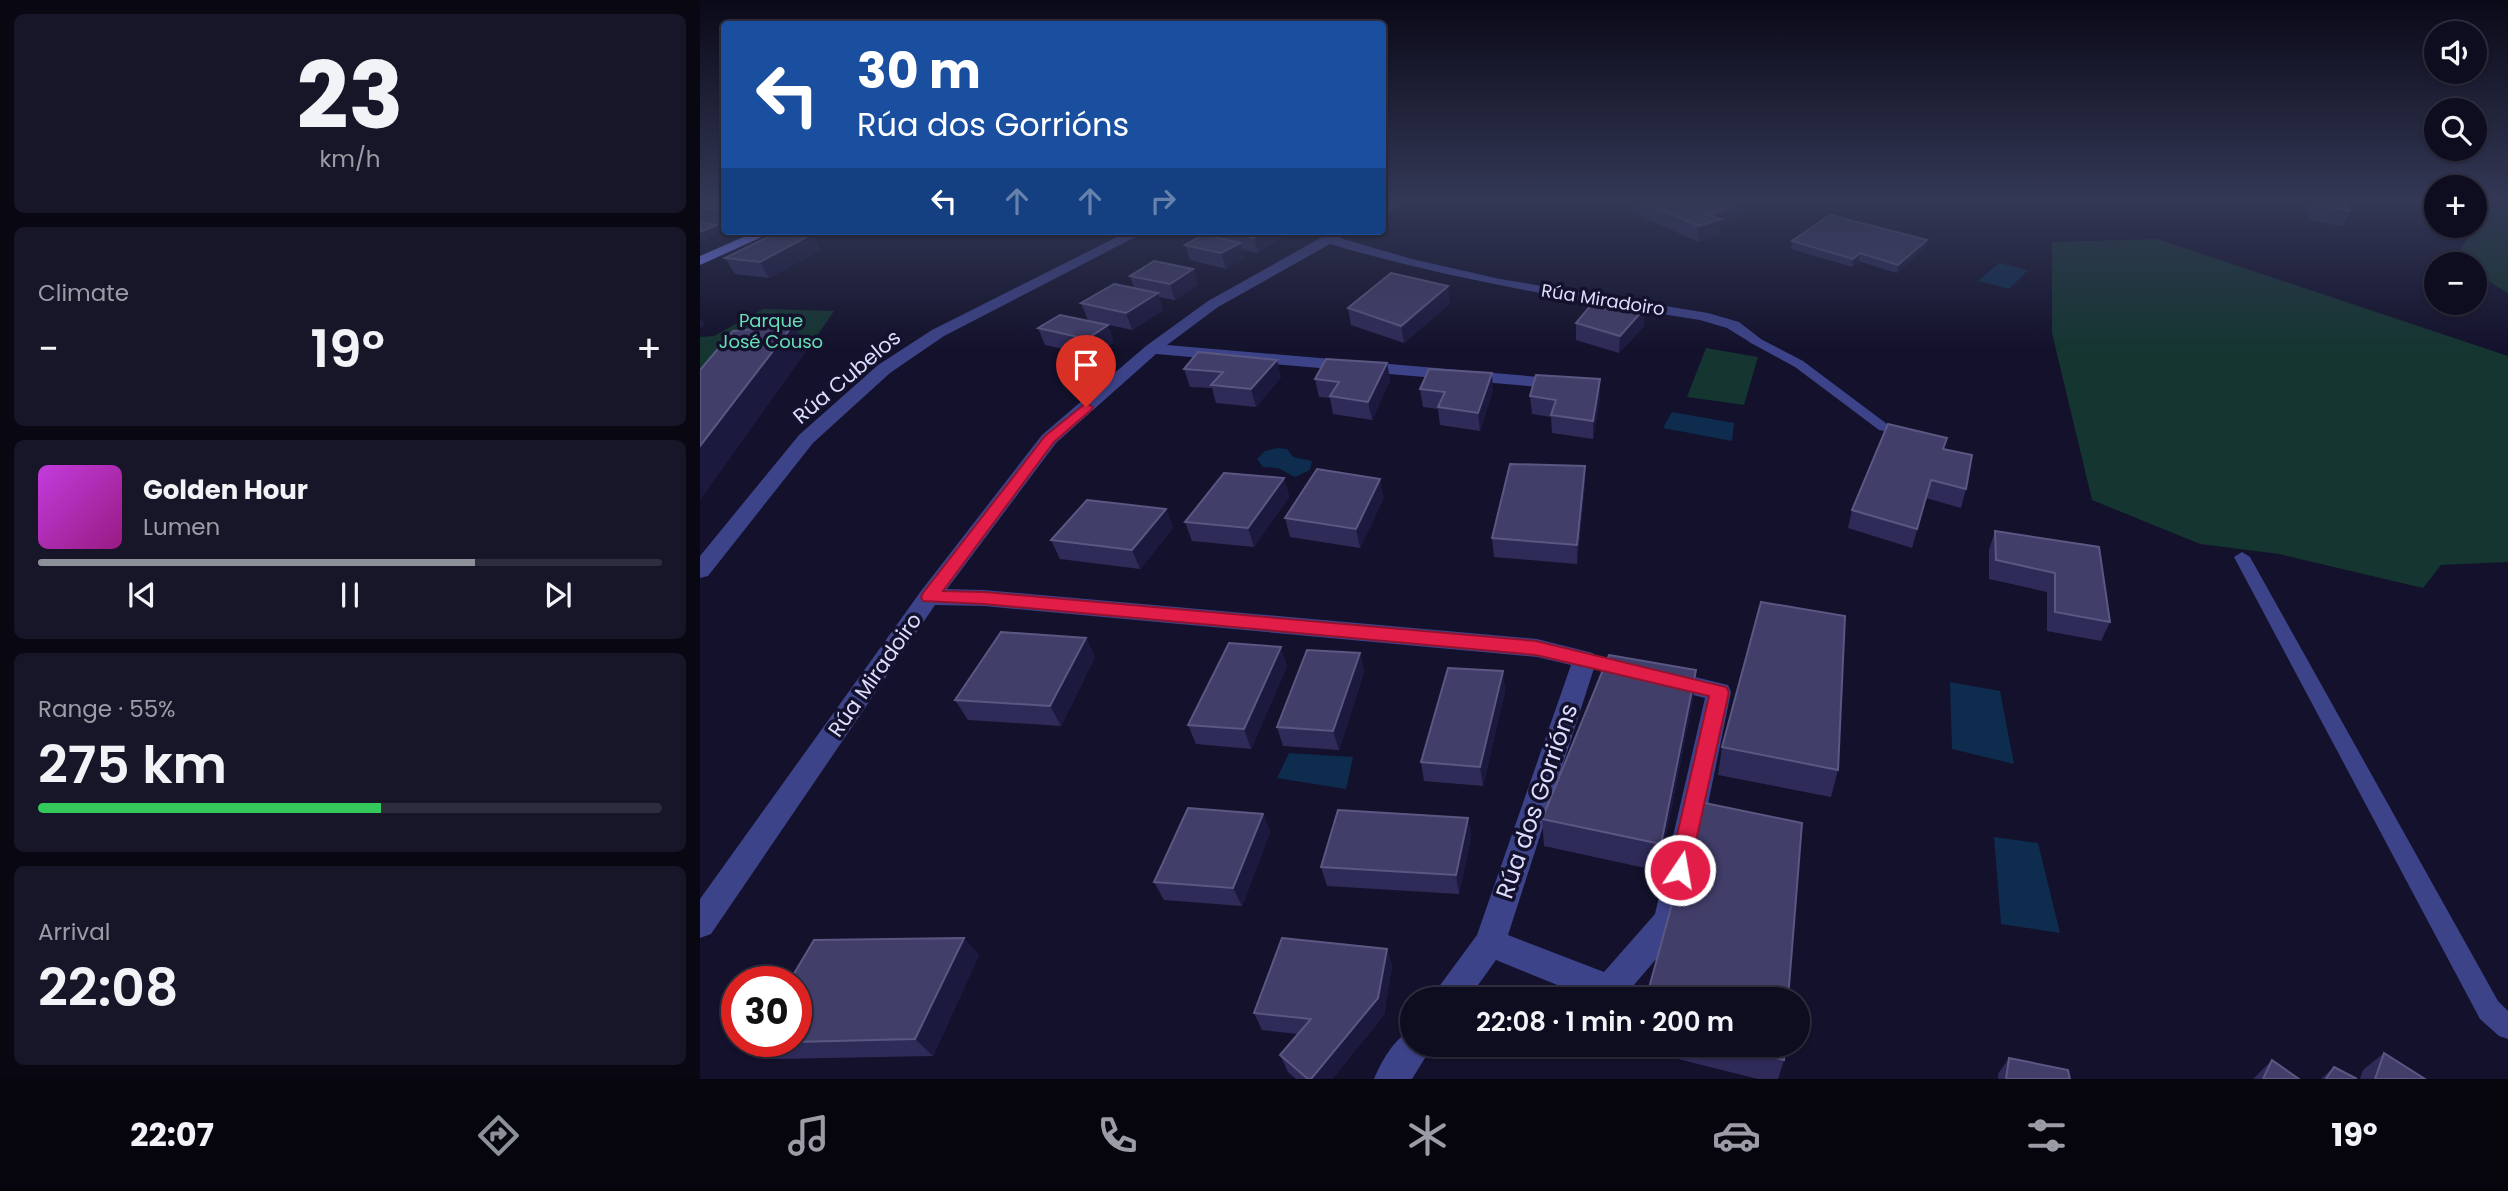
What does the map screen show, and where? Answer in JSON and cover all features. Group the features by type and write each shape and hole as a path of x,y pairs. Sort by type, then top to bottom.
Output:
{"main road":[{"path":"700,261 724,250"}],"street":[{"name":"Rúa Cubelos","path":"700,571 806,439 884,369 938,333 1102,250"},
{"name":"Rúa Miradoiro","path":"700,924 929,597 1049,439 1152,349 1213,304 1308,250"},
{"name":"Rúa Miradoiro","path":"1376,250 1409,263 1500,283 1702,316 1733,325 1753,339"},
{"path":"1152,349 1583,386"},
{"path":"929,597 984,598 1536,648 1719,692 1669,921 1609,990 1490,943"},
{"name":"Rúa dos Gorrións","path":"1458,987 1490,943 1612,666"},
{"path":"1391,1079 1407,1057"}],"lane":[{"path":"1753,339 1799,364 1884,427"},
{"path":"2242,557 2489,1010 2508,1027"}],"green space":[{"path":"2052,250 2191,250 2508,356 2508,562 2441,565 2423,588 2279,554 2200,544 2092,500 2052,333"},
{"path":"2460,250 2508,250 2508,293 2487,280 2487,252"},
{"name":"Parque José Couso","path":"763,309 834,311 808,349 700,395 700,337 714,336"},
{"path":"1706,348 1758,357 1744,405 1687,397"}],"water":[{"path":"1999,263 2028,270 2009,289 1978,281"},
{"path":"1672,412 1734,423 1732,441 1663,428"},
{"path":"1287,449 1293,457 1312,461 1310,470 1295,477 1278,468 1263,467 1257,459 1265,451"},
{"path":"1950,682 2000,691 2014,764 1952,749"},
{"path":"1289,753 1353,757 1346,789 1277,778"},
{"path":"1994,837 2038,843 2060,933 2001,924"}],"building":[{"path":"741,250 782,250 760,262 725,258"},
{"path":"1824,250 1915,250 1898,265 1860,253 1853,259"},
{"path":"1154,261 1193,269 1170,284 1130,276"},
{"path":"1391,273 1448,286 1401,326 1348,308"},
{"path":"1114,284 1158,293 1126,313 1081,303"},
{"path":"1596,299 1644,309 1620,336 1576,323"},
{"path":"1060,315 1108,325 1087,339 1038,328"},
{"path":"793,325 700,446 700,370 733,331"},
{"path":"1198,352 1277,360 1251,389 1211,385 1223,372 1184,369"},
{"path":"1326,359 1387,363 1368,402 1330,396 1339,382 1315,379"},
{"path":"1429,369 1492,373 1478,413 1438,407 1445,392 1420,389"},
{"path":"1536,375 1600,379 1593,421 1551,415 1556,400 1530,396"},
{"path":"1888,424 1947,438 1943,449 1972,455 1966,489 1931,480 1917,529 1852,510"},
{"path":"1510,464 1585,466 1577,545 1492,538"},
{"path":"1317,469 1380,479 1356,529 1285,518"},
{"path":"1224,473 1284,478 1248,528 1185,522"},
{"path":"1087,500 1166,509 1132,550 1051,540"},
{"path":"1995,531 2099,547 2110,622 2055,612 2055,573 1996,560"},
{"path":"1761,602 1845,616 1838,770 1722,747"},
{"path":"1001,632 1086,638 1050,706 955,700"},
{"path":"1229,643 1281,647 1244,729 1188,725"},
{"path":"1307,650 1360,653 1333,731 1277,727"},
{"path":"1609,655 1696,670 1661,844 1542,819"},
{"path":"1448,668 1503,671 1480,767 1421,762"},
{"path":"1700,802 1802,823 1789,987 1649,987"},
{"path":"1188,808 1263,814 1233,888 1154,882"},
{"path":"1338,810 1468,818 1456,875 1321,867"},
{"path":"964,938 915,1039 812,1042 812,966 799,966 814,940"},
{"path":"1282,938 1387,949 1378,998 1311,1079 1280,1055 1311,1019 1254,1013"},
{"path":"2384,1053 2425,1079 2375,1079"},
{"path":"2009,1058 2068,1070 2070,1079 2006,1079"},
{"path":"2272,1060 2299,1079 2263,1079"},
{"path":"2334,1067 2357,1079 2326,1079"}],"route":[{"path":"1086,407 1049,439 929,597 984,598 1536,648 1719,692 1680,870"}]}
